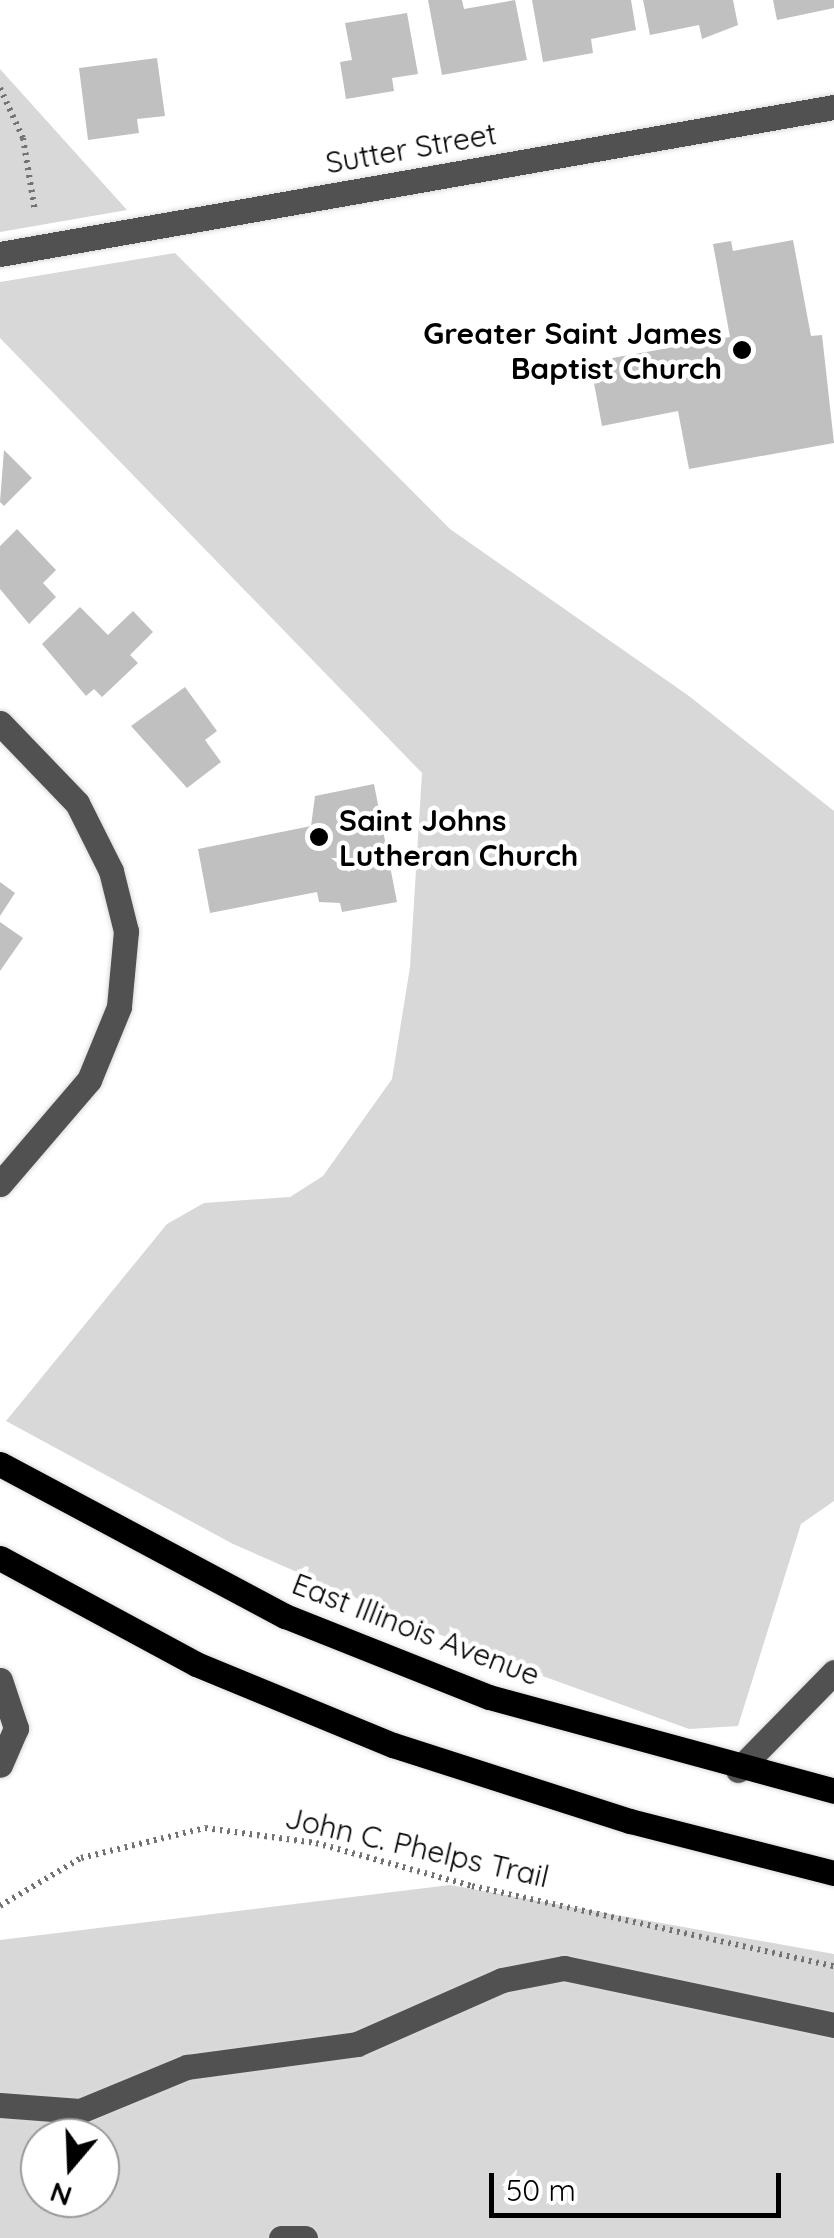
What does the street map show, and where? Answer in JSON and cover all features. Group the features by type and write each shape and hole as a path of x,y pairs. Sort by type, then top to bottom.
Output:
{"main road":[{"name":"East Illinois Avenue","path":"0,1464 285,1616 488,1697 738,1770 834,1792"},
{"path":"0,1558 196,1664 393,1745 630,1821 834,1873"}],"street":[{"name":"Sutter Street","path":"0,254 834,106"},
{"path":"0,723 77,803 111,870 126,931 120,1007 88,1080 0,1184"},
{"path":"738,1770 834,1672"},
{"path":"0,1680 16,1728 0,1765"},
{"path":"0,2104 80,2111 186,2067 357,2044 502,1980 564,1968 834,2025"},
{"path":"281,2238 304,2238"}],"path":[{"path":"0,88 23,138 35,211"},
{"name":"John C. Phelps Trail","path":"0,1906 81,1858 205,1828 234,1830 834,1966"}],"shaded area":[{"path":"0,69 127,210 0,232"},
{"path":"175,253 450,529 689,696 834,811 834,1501 801,1524 738,1726 689,1729 498,1660 233,1544 6,1421 167,1224 204,1203 290,1197 323,1176 392,1079 410,967 422,773 0,338 0,282"},
{"path":"450,1885 834,1954 834,2238 0,2238 0,1940"}],"building":[{"path":"428,0 462,0 464,9 515,0 527,60 442,75"},
{"path":"532,0 631,0 636,30 591,39 593,53 543,62"},
{"path":"643,0 733,0 738,25 702,39 699,25 650,35"},
{"path":"773,0 834,0 834,8 777,20"},
{"path":"407,13 418,74 392,78 394,91 346,99 340,62 352,60 345,23"},
{"path":"157,58 165,116 137,119 139,133 88,140 79,68"},
{"name":"Greater Saint James Baptist Church","path":"793,240 811,336 822,335 834,443 689,469 678,411 602,426 590,362 730,337 713,244 731,241 733,251"},
{"path":"4,450 32,478 4,506 0,502"},
{"path":"17,529 56,570 43,583 56,597 29,624 0,589 0,546"},
{"path":"80,607 108,635 133,611 153,632 130,655 138,663 102,697 94,689 86,696 42,644"},
{"path":"185,687 217,731 205,740 221,762 187,788 131,726"},
{"name":"Saint Johns Lutheran Church","path":"374,784 397,902 342,912 340,903 319,902 317,892 210,913 198,849 311,826 315,796"},
{"path":"0,882 15,893 0,916"},
{"path":"0,922 23,938 0,971"}],"place":[{"name":"Greater Saint James Baptist Church","path":"742,350"},
{"name":"Saint Johns Lutheran Church","path":"319,837"}]}
